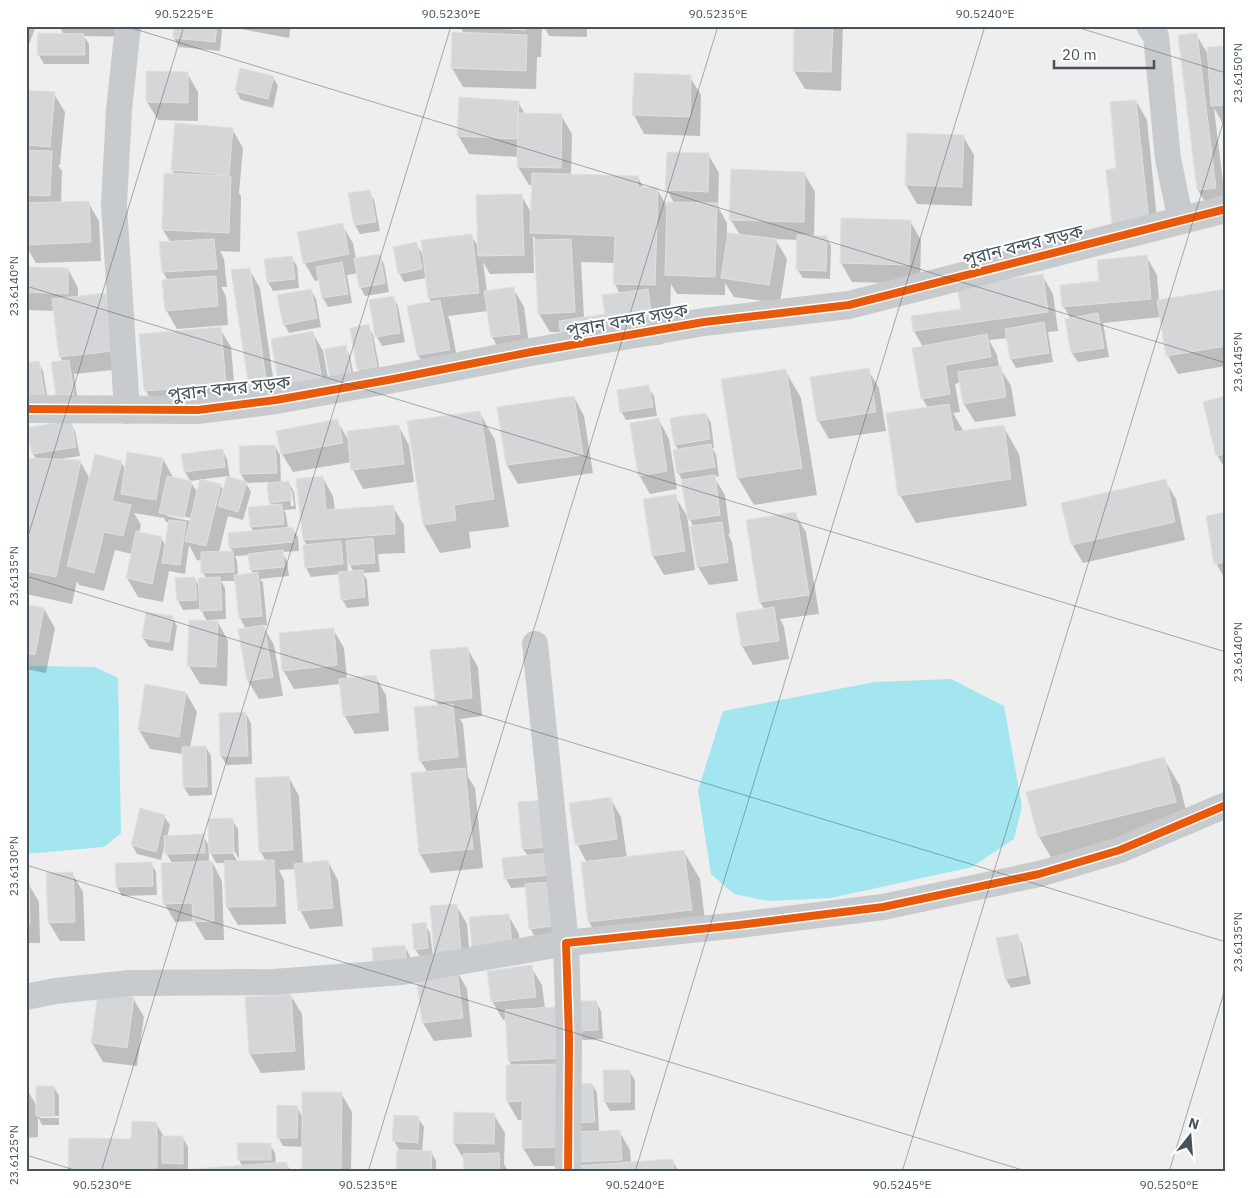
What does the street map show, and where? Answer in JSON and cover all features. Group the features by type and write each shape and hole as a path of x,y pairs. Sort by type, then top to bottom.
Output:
{"street":[{"path":"127,410 114,204 119,110 128,26"},
{"path":"1149,26 1156,36 1168,159 1181,221"},
{"name":"পুরান বন্দর সড়ক","path":"26,409 198,410 276,400 531,352 704,322 850,304 1226,209"},
{"path":"535,644 566,943 569,1039 568,1172"},
{"path":"26,997 55,991 130,983 274,982 402,972 566,943 739,925 883,907 1039,874 1120,850 1226,805"}],"water":[{"path":"26,667 95,667 118,678 121,833 104,847 26,854"},
{"path":"951,679 1004,706 1022,806 1014,839 972,867 831,898 768,901 734,894 711,874 698,790 723,711 875,682"}],"building":[{"path":"174,26 217,26 215,42 173,38"},
{"path":"459,26 526,26 526,30"},
{"path":"794,26 833,26 831,72 793,71"},
{"path":"452,32 527,35 526,71 451,68"},
{"path":"38,33 84,34 85,55 37,55"},
{"path":"1197,33 1216,188 1197,190 1178,35"},
{"path":"1226,46 1226,105 1211,106 1207,47"},
{"path":"240,68 274,76 268,99 235,91"},
{"path":"146,71 188,72 188,103 146,102"},
{"path":"634,73 691,75 690,117 632,115"},
{"path":"26,90 55,92 50,147 26,145"},
{"path":"459,97 519,101 517,139 457,136"},
{"path":"1136,100 1149,221 1112,225 1106,170 1116,168 1110,102"},
{"path":"518,113 562,114 561,168 517,167"},
{"path":"175,123 233,128 229,175 171,170"},
{"path":"907,133 964,135 962,187 905,185"},
{"path":"26,150 52,151 50,196 26,195"},
{"path":"667,152 709,153 708,192 665,190"},
{"path":"731,169 805,172 804,222 729,220"},
{"path":"164,173 231,176 229,233 162,230"},
{"path":"532,173 638,176 638,187 658,188 655,285 613,284 615,236 530,233"},
{"path":"370,190 376,222 354,225 348,193"},
{"path":"522,194 524,255 478,256 476,195"},
{"path":"89,201 91,242 26,245 26,203"},
{"path":"667,202 717,203 715,277 665,275"},
{"path":"841,218 911,220 909,265 840,263"},
{"path":"343,223 349,254 303,263 297,232"},
{"path":"728,233 777,239 769,285 721,278"},
{"path":"472,234 479,293 428,298 421,240"},
{"path":"797,235 827,236 826,271 796,270"},
{"path":"214,239 217,269 162,272 159,242"},
{"path":"571,239 575,312 538,314 534,240"},
{"path":"417,242 422,269 398,274 393,247"},
{"path":"380,254 385,283 359,288 354,258"},
{"path":"1147,255 1151,299 1062,307 1060,285 1099,281 1097,260"},
{"path":"292,256 295,279 267,282 264,259"},
{"path":"342,262 348,294 322,298 316,267"},
{"path":"26,267 68,268 68,294 26,292"},
{"path":"250,268 268,393 250,396 231,270"},
{"path":"1043,274 1048,312 913,331 911,316 961,309 957,286"},
{"path":"216,276 218,306 165,311 162,280"},
{"path":"514,287 520,334 491,337 484,291"},
{"path":"311,289 317,318 283,325 277,295"},
{"path":"648,289 653,326 561,337 559,321 605,314 602,295"},
{"path":"1226,289 1226,346 1166,356 1157,300"},
{"path":"106,293 113,351 59,357 52,299"},
{"path":"394,296 400,333 375,337 369,300"},
{"path":"440,300 450,350 417,355 407,306"},
{"path":"1098,313 1104,348 1071,353 1065,319"},
{"path":"1044,322 1049,353 1010,359 1005,329"},
{"path":"369,324 377,367 357,370 350,328"},
{"path":"221,327 226,385 144,391 139,334"},
{"path":"313,331 322,380 279,387 271,339"},
{"path":"987,334 991,357 945,365 950,394 921,399 912,348"},
{"path":"346,345 352,379 331,383 324,349"},
{"path":"69,360 74,394 56,396 51,362"},
{"path":"39,361 45,397 26,400 26,363"},
{"path":"1001,366 1006,397 963,404 958,372"},
{"path":"869,368 876,412 817,421 810,377"},
{"path":"786,369 802,468 737,478 721,379"},
{"path":"649,385 653,407 620,412 617,390"},
{"path":"574,396 583,455 506,465 497,407"},
{"path":"1226,396 1226,454 1216,456 1203,402"},
{"path":"949,404 954,432 1004,425 1011,479 898,496 886,413"},
{"path":"480,411 494,499 454,505 456,520 423,525 407,421"},
{"path":"706,413 710,439 674,445 670,418"},
{"path":"659,418 667,471 638,476 630,423"},
{"path":"338,419 343,443 281,454 276,431"},
{"path":"71,420 76,447 32,454 27,428"},
{"path":"399,425 404,464 351,470 347,431"},
{"path":"711,444 715,467 677,473 673,450"},
{"path":"275,445 277,473 240,474 239,446"},
{"path":"223,449 225,467 184,472 181,454"},
{"path":"127,452 163,458 156,500 121,494"},
{"path":"95,454 122,461 112,501 131,505 123,536 104,532 94,573 67,566"},
{"path":"26,458 81,460 56,577 26,571"},
{"path":"715,475 720,515 688,520 681,480"},
{"path":"167,476 192,481 184,518 159,513"},
{"path":"227,476 247,482 238,512 218,506"},
{"path":"323,476 326,510 394,505 395,534 303,540 296,479"},
{"path":"200,479 221,484 206,546 185,541"},
{"path":"1166,479 1175,522 1071,545 1061,503"},
{"path":"289,481 292,500 269,503 267,483"},
{"path":"676,494 685,551 652,556 643,499"},
{"path":"282,504 284,524 250,527 248,507"},
{"path":"796,512 809,595 759,602 746,520"},
{"path":"1226,512 1226,562 1214,564 1206,516"},
{"path":"169,520 186,522 180,565 162,563"},
{"path":"722,522 728,562 697,567 690,526"},
{"path":"293,527 294,542 229,548 228,533"},
{"path":"136,531 162,537 152,584 126,578"},
{"path":"373,538 375,563 348,565 346,541"},
{"path":"341,541 343,564 305,568 303,545"},
{"path":"283,550 284,567 250,570 248,554"},
{"path":"233,551 234,572 201,573 201,552"},
{"path":"363,570 365,597 341,600 338,572"},
{"path":"258,572 262,616 239,618 234,575"},
{"path":"195,577 197,600 177,601 175,578"},
{"path":"220,577 222,610 200,611 198,578"},
{"path":"26,604 44,608 35,655 26,653"},
{"path":"774,607 779,641 741,646 736,613"},
{"path":"146,612 173,616 169,642 142,638"},
{"path":"189,620 218,621 216,667 187,666"},
{"path":"264,625 273,677 247,681 238,629"},
{"path":"334,628 337,665 282,671 279,633"},
{"path":"468,647 472,698 435,702 430,650"},
{"path":"376,675 379,712 343,716 339,679"},
{"path":"145,684 186,692 179,737 138,730"},
{"path":"453,704 458,757 419,761 414,707"},
{"path":"246,712 248,756 220,756 219,713"},
{"path":"206,746 207,787 183,787 182,747"},
{"path":"1164,757 1176,802 1038,837 1026,792"},
{"path":"465,768 473,849 419,854 411,773"},
{"path":"289,776 293,850 259,852 255,778"},
{"path":"611,797 617,839 575,845 569,803"},
{"path":"548,800 552,847 522,849 518,802"},
{"path":"140,808 165,815 156,852 131,845"},
{"path":"233,818 234,853 209,854 208,819"},
{"path":"204,834 205,853 165,854 164,836"},
{"path":"684,850 692,910 588,922 581,862"},
{"path":"549,853 551,875 504,879 502,858"},
{"path":"274,860 276,906 226,907 224,861"},
{"path":"328,860 333,908 298,911 294,864"},
{"path":"212,861 214,921 193,922 192,903 163,904 161,863"},
{"path":"152,862 153,886 116,887 115,863"},
{"path":"73,872 75,922 48,923 46,873"},
{"path":"26,882 29,882 30,924 26,924"},
{"path":"550,882 554,926 529,929 525,884"},
{"path":"457,904 461,951 434,954 430,906"},
{"path":"509,914 512,945 472,949 469,917"},
{"path":"426,922 428,948 414,950 412,924"},
{"path":"1018,934 1026,975 1005,979 996,938"},
{"path":"405,945 407,966 374,969 372,948"},
{"path":"532,965 536,997 491,1002 487,971"},
{"path":"457,969 463,1018 422,1023 416,974"},
{"path":"98,993 134,997 127,1048 91,1043"},
{"path":"291,994 295,1051 249,1054 245,997"},
{"path":"576,1001 597,1001 598,1030 577,1031"},
{"path":"556,1007 559,1058 508,1061 505,1010"},
{"path":"563,1064 565,1147 522,1148 522,1101 506,1102 506,1065"},
{"path":"603,1070 630,1070 630,1102 604,1102"},
{"path":"592,1083 595,1122 574,1123 571,1085"},
{"path":"36,1086 54,1086 54,1117 36,1116"},
{"path":"26,1087 28,1087 28,1119 26,1119"},
{"path":"302,1092 342,1092 341,1172 302,1172"},
{"path":"277,1105 298,1106 297,1138 277,1138"},
{"path":"454,1112 495,1113 494,1144 453,1143"},
{"path":"394,1115 419,1116 418,1143 392,1141"},
{"path":"132,1121 157,1122 157,1168 147,1168 147,1172 68,1172 69,1138 131,1139"},
{"path":"620,1130 622,1160 575,1162 574,1132"},
{"path":"162,1136 183,1136 183,1164 162,1163"},
{"path":"237,1143 271,1143 271,1160 238,1160"},
{"path":"397,1150 432,1151 431,1172 396,1172"},
{"path":"499,1153 500,1172 464,1172 463,1154"},
{"path":"673,1159 674,1172 576,1172 576,1166"},
{"path":"287,1162 287,1172 193,1172 193,1169"},
{"path":"154,1170 184,1170 184,1172 154,1172"}],"cycle path":[{"path":"26,409 198,410 276,400 531,352 704,322 849,305 1226,209"},
{"path":"568,1172 569,1039 566,943 739,925 883,907 1039,874 1120,850 1226,805"}]}
